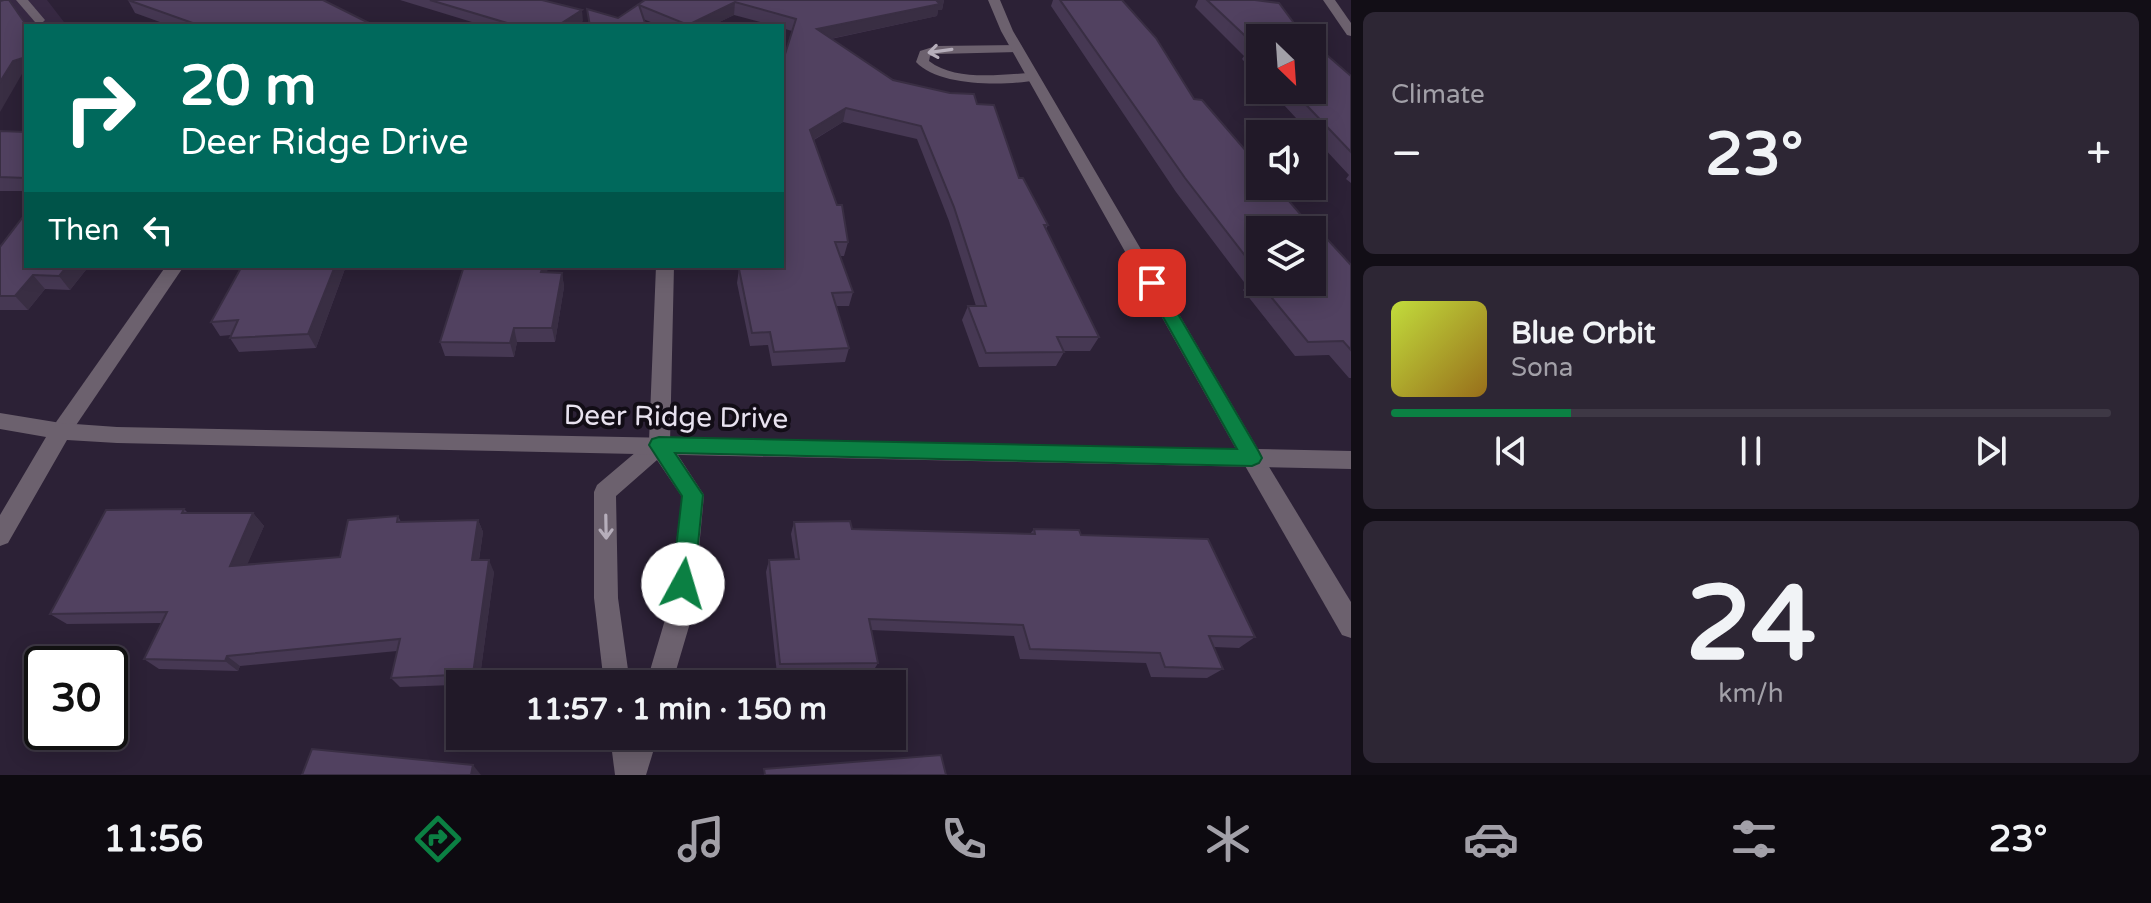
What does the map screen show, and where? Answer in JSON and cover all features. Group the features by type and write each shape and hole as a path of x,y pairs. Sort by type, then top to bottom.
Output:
{"street":[{"path":"994,0 1033,77 1351,626"},
{"path":"1329,0 1351,32"},
{"path":"19,3 39,20"},
{"path":"1018,49 936,50 924,54 922,62 928,69 943,75 1033,77"},
{"path":"0,536 61,431 174,268"},
{"path":"663,670 680,613 693,495 659,445 665,268"},
{"name":"Deer Ridge Drive","path":"0,421 61,431 117,435 1351,460"},
{"path":"615,670 606,598 605,492 659,445"},
{"path":"627,750 631,775"},
{"path":"631,775 639,750"}],"shaded area":[{"path":"0,0 47,0 65,24 24,24 24,28 0,46"}],"building":[{"path":"9,0 26,24 24,58 13,61 0,82 0,1"},
{"path":"128,0 323,0 371,24 195,24"},
{"path":"430,0 542,0 582,10 560,24 510,24"},
{"path":"645,0 936,0 940,4 817,29 893,80 950,93 974,94 977,104 994,105 1019,178 1023,178 1048,225 1044,225 1099,337 1057,337 1064,352 986,353 968,306 986,306 954,207 921,126 846,108 810,130 837,205 842,205 848,242 835,242 853,292 832,293 849,348 774,352 770,332 752,333 739,269 784,268 784,58 796,19 735,2 690,24 639,5 645,24 590,24 587,9 618,18"},
{"path":"1060,0 1122,0 1156,38 1194,99 1202,100 1246,151 1246,200 1288,200 1301,215 1306,216 1246,216 1246,257 1185,178"},
{"path":"1207,0 1279,3 1295,24 1246,24 1246,37"},
{"path":"1326,54 1351,76 1351,152 1326,126 1326,120 1321,120 1305,104 1326,104"},
{"path":"0,131 24,132 24,178 0,177"},
{"path":"24,216 24,268 65,268 59,276 33,275 15,296 0,296 0,247"},
{"path":"1326,238 1351,265 1351,350 1343,341 1308,342 1270,296 1326,296"},
{"path":"241,268 334,268 308,334 230,338 238,320 211,322"},
{"path":"463,268 542,268 541,272 562,273 552,328 514,328 510,343 440,342"},
{"path":"184,509 182,513 253,513 230,566 340,557 348,520 398,516 397,522 478,520 472,560 489,560 474,670 446,670 446,675 391,678 400,639 227,656 225,661 144,659 167,612 50,614 106,510"},
{"path":"850,521 852,529 1035,534 1034,529 1079,530 1081,535 1208,539 1255,637 1209,636 1223,669 1165,667 1160,653 1030,649 1023,625 869,619 878,663 780,664 769,560 799,559 794,522"},
{"path":"312,749 473,765 471,775 302,775"},
{"path":"941,755 946,775 765,775 764,769"}],"route":[{"path":"683,584 693,495 659,445 1252,458 1152,283"}]}
